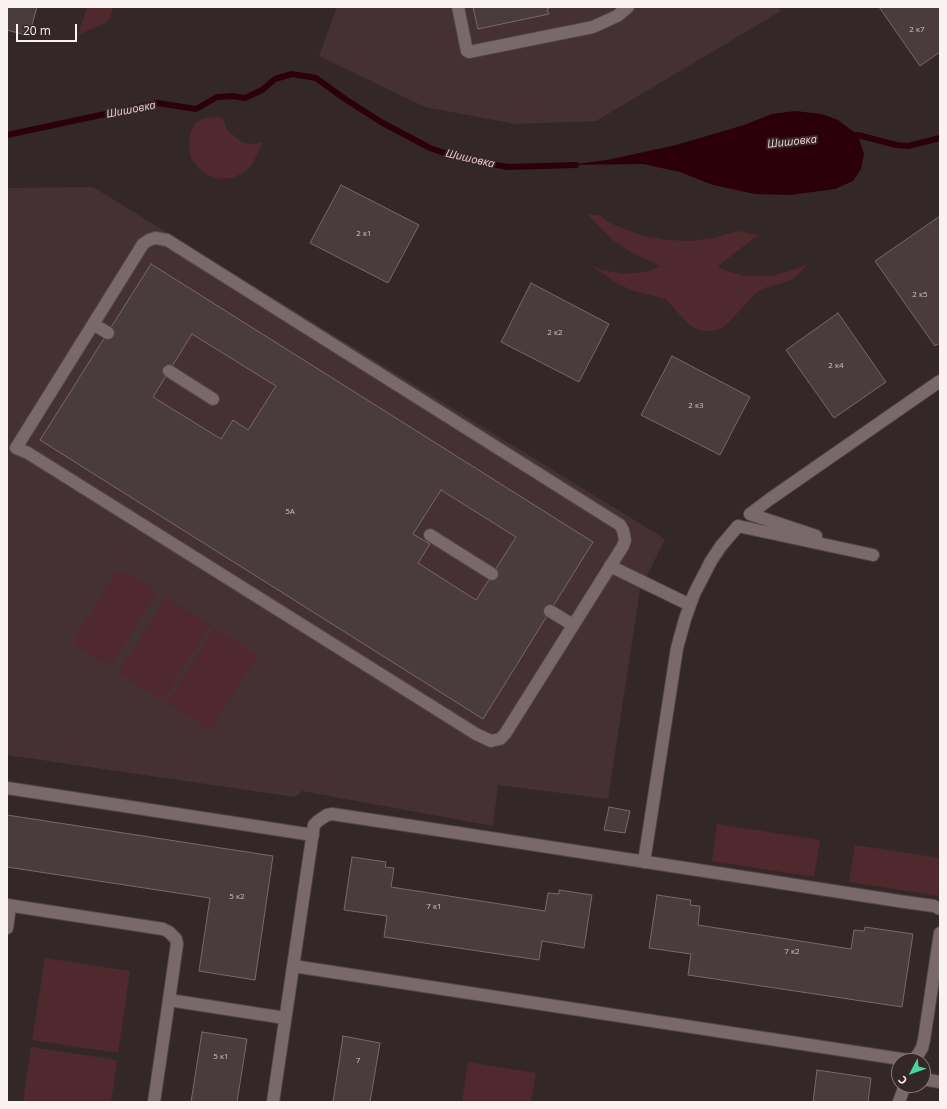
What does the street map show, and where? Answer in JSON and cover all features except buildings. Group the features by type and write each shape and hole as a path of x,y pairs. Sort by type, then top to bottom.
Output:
{"lane":[{"path":"458,7 467,51 471,52 593,27 617,16 628,7"},
{"path":"155,238 167,240 620,525 623,530 625,540 623,546 505,734 500,739 491,741 476,734 28,452 12,447 94,324 143,244 155,238"},
{"path":"94,324 108,333"},
{"path":"169,371 213,399"},
{"path":"644,862 677,648 690,605 711,561 721,546 738,526 872,555 750,514 940,381"},
{"path":"430,535 492,574"},
{"path":"610,566 690,605"},
{"path":"550,611 573,625"},
{"path":"7,788 313,835"},
{"path":"273,1102 314,825 322,817 332,814 934,906 940,909"},
{"path":"7,928 9,905 163,929 169,932 176,939 177,944 154,1102"},
{"path":"919,1053 924,1040 940,932"},
{"path":"293,966 891,1057"},
{"path":"169,1000 285,1018"}],"shaded area":[{"path":"87,7 112,7 112,11 110,18 105,23 78,35"},
{"path":"337,7 778,7 781,11 596,121 515,124 425,107 319,56"},
{"path":"216,117 223,118 227,130 243,143 255,144 263,142 252,165 243,173 232,178 220,179 208,175 198,168 191,158 189,146 190,134 195,123 202,119"},
{"path":"93,187 665,539 640,590 608,799 498,785 493,826 302,791 295,797 7,755 7,188"},
{"path":"588,215 599,215 610,223 622,228 644,236 667,240 690,241 713,238 738,231 758,235 718,266 724,270 744,276 771,276 805,265 805,267 793,279 767,287 756,293 722,328 713,331 703,331 694,328 687,323 666,299 634,291 618,284 590,265 601,270 625,274 650,271 660,266 629,251 613,240"},
{"path":"119,571 124,571 151,588 154,594 153,599 114,661 104,664 76,646 74,640 114,575"},
{"path":"166,597 210,625 163,701 118,673"},
{"path":"214,628 258,655 211,731 167,703"},
{"path":"717,824 820,840 814,877 712,861"},
{"path":"855,845 940,858 940,896 849,882"},
{"path":"45,958 130,971 118,1053 32,1040"},
{"path":"31,1047 117,1060 111,1102 23,1102"},
{"path":"468,1062 536,1073 531,1102 462,1102"}],"water":[{"path":"795,111 822,114 838,120 858,135 864,154 861,169 853,181 835,189 790,195 755,194 713,185 680,172 643,164 569,165 607,160 676,145 744,125 772,114"}],"waterway":[{"name":"Шишовка","path":"7,135 157,103 196,109 217,97 232,96 245,98 262,90 275,79 292,74 316,78 381,122 430,148 461,159 508,167 576,165"},
{"name":"Шишовка","path":"850,136 858,135 896,145 908,146 940,138"}]}
